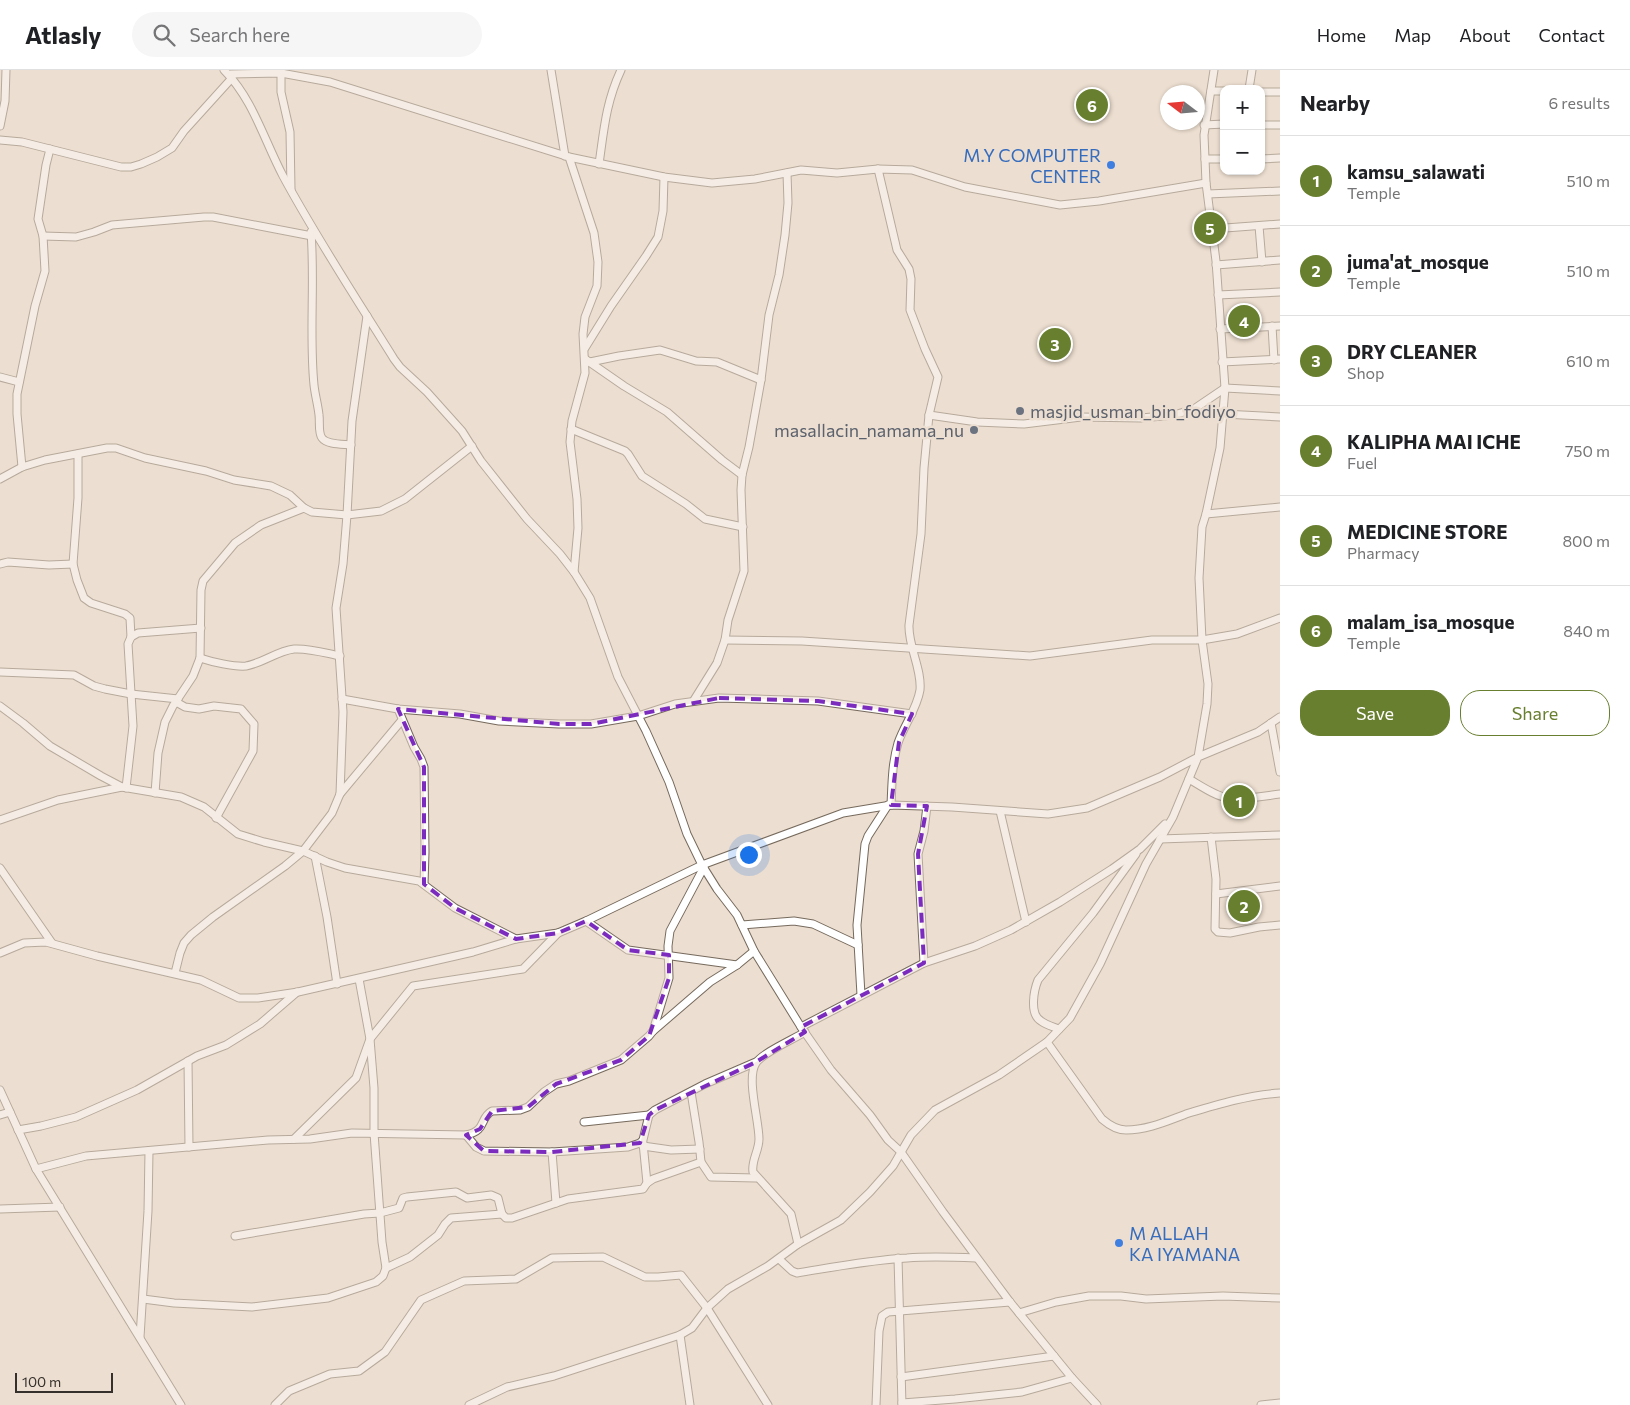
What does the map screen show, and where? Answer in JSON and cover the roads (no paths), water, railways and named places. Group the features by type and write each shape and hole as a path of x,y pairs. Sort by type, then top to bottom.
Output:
{"street":[{"path":"0,126 5,101 6,70"},
{"path":"551,70 567,156 594,233 598,262 597,286 585,317 583,334 587,361 571,429 570,442 577,499 578,528 574,572"},
{"path":"599,164 606,111 621,70"},
{"path":"1205,119 1214,70"},
{"path":"1250,85 1252,70"},
{"path":"281,72 284,108 290,132 291,190"},
{"path":"229,73 281,72 330,82 567,156 664,177 712,183 755,179 811,170 837,173 878,169 912,170 965,187 1060,205 1099,201 1206,183"},
{"path":"0,136 0,140 22,142 121,167 131,167 157,157 172,148 229,73"},
{"path":"229,73 255,114 291,190 397,363 427,392 462,431 481,461 527,519 560,554 590,598 618,677 669,782 687,834 703,866 737,915 754,950 803,1029 831,1070 870,1115 888,1140 901,1152 976,1258 1010,1302 1072,1378 1096,1403"},
{"path":"1210,91 1220,91"},
{"path":"1265,92 1280,92"},
{"path":"1205,125 1220,124"},
{"path":"1265,125 1280,125"},
{"path":"469,1405 507,1387 554,1376 680,1335 692,1328 707,1308 728,1289 768,1266 798,1244 841,1220 870,1192 887,1172 911,1135 935,1110 999,1075 1047,1042 1070,1018 1100,964 1146,864 1173,817 1198,757 1208,704 1199,578 1202,527 1220,448 1225,388 1216,265 1206,183 1204,130"},
{"path":"22,467 17,414 19,382 35,306 46,271 43,236 38,219 50,149"},
{"path":"1265,158 1280,158"},
{"path":"1205,159 1220,159"},
{"path":"861,995 857,925 865,844 868,836 890,805 893,770 899,742 912,714 920,684 909,635 909,625 921,534 929,415 938,377 910,310 911,279 909,269 897,250 878,169"},
{"path":"694,700 717,663 725,640 728,620 744,571 742,475 761,380 769,315 785,234 788,203 787,173"},
{"path":"585,348 658,237 663,210 664,177"},
{"path":"1208,194 1280,192"},
{"path":"43,236 76,237 112,225 204,217 222,218 312,236"},
{"path":"311,224 314,386 321,435 322,439 327,442 351,445"},
{"path":"1212,229 1280,224"},
{"path":"1259,226 1262,262"},
{"path":"1216,265 1280,260"},
{"path":"1218,295 1280,292"},
{"path":"340,794 343,712 336,608 343,564 352,421 367,316"},
{"path":"1220,329 1276,326 1277,360 1222,362"},
{"path":"587,361 660,350 696,361 722,363 761,380"},
{"path":"587,361 667,412 742,475"},
{"path":"0,377 19,382"},
{"path":"929,415 976,422 1024,424 1081,417 1141,418 1174,416 1194,409 1225,388 1280,391"},
{"path":"1223,414 1280,417"},
{"path":"571,429 625,451 642,476 686,504 705,519 742,527"},
{"path":"0,479 22,467 107,448 116,448 145,458 206,471 234,480 271,486 290,495 304,508 312,512 347,515 381,511 397,504 472,446"},
{"path":"78,454 78,498 73,564 84,598 91,604 125,614 130,618 131,637 128,650 132,726 124,787"},
{"path":"1206,514 1280,507"},
{"path":"155,793 162,732 177,701 193,676 200,658 202,585 234,543 261,525 304,508"},
{"path":"0,563 73,564"},
{"path":"725,640 802,641 1030,656 1152,640 1202,640 1237,634 1280,618"},
{"path":"131,637 138,633 201,628"},
{"path":"200,658 247,666 294,649 304,649 340,656"},
{"path":"0,672 74,675 94,686 177,701 185,707 200,709 214,706 241,709 254,724 253,751 216,818"},
{"path":"342,699 398,709 460,714 499,721 559,724 590,724 638,716 694,700 719,698 818,701 912,714"},
{"path":"0,706 24,723 50,746 101,776 124,787 181,797 204,808 238,834 303,851 345,868 413,880 424,884 439,898 455,908 516,939"},
{"path":"398,709 424,767 424,884"},
{"path":"0,953 24,943 39,941 201,980 239,998 258,998 298,992 473,952 516,939 558,933 703,866 843,813 890,805 1048,814 1087,808 1160,777 1198,757 1258,732 1280,717"},
{"path":"175,973 180,953 191,935 303,851 332,814 340,794 402,720"},
{"path":"1271,723 1280,772"},
{"path":"1189,779 1228,798 1280,794"},
{"path":"0,820 58,800 124,787"},
{"path":"924,963 918,854 924,831 927,806"},
{"path":"1000,811 1026,922"},
{"path":"1060,1029 1039,1021 1035,1015 1035,988 1038,980 1093,912 1140,849 1173,817"},
{"path":"1160,839 1280,835"},
{"path":"1211,837 1216,879 1214,926 1218,932 1280,925"},
{"path":"584,1122 648,1115 705,1084 756,1062 803,1029 861,995 924,963 975,946 1026,922 1140,849"},
{"path":"315,856 337,984"},
{"path":"653,1031 669,978 668,946 670,931 703,866"},
{"path":"0,868 52,943"},
{"path":"1216,894 1280,886"},
{"path":"586,921 628,950 737,965"},
{"path":"742,925 794,921 813,924 858,945"},
{"path":"294,1139 356,1078 370,1039 413,986 523,969 558,933"},
{"path":"36,1169 86,1156 268,1140 310,1139 352,1133 466,1136 473,1134 480,1128 488,1113 492,1111 520,1110 528,1107 556,1084 569,1081 621,1060 710,982 737,965 754,950"},
{"path":"143,1299 174,1303 252,1307 328,1298 376,1282 383,1276 386,1268 382,1242 374,1133 374,1088 370,1039 359,979"},
{"path":"18,1130 76,1117 137,1090 188,1061 226,1045 260,1024 298,992"},
{"path":"1047,1042 1102,1119 1111,1126 1124,1130 1149,1128 1189,1113 1241,1098 1280,1093"},
{"path":"188,1061 188,1147"},
{"path":"756,1062 752,1086 759,1147 752,1167 753,1172 756,1178 771,1191 791,1214 798,1244"},
{"path":"0,1090 36,1169 181,1405"},
{"path":"691,1092 701,1162 711,1178 756,1178"},
{"path":"0,1114 10,1112"},
{"path":"647,1183 643,1143 648,1115"},
{"path":"466,1136 476,1147 484,1151 552,1152 628,1147 643,1143 671,1150 700,1149"},
{"path":"140,1338 148,1211 149,1151"},
{"path":"552,1152 556,1203"},
{"path":"235,1236 364,1214 380,1213 398,1208 403,1198 456,1192 467,1198 494,1195 498,1198 502,1214 506,1218 512,1218 568,1199 643,1189 653,1179 701,1162"},
{"path":"0,1209 60,1207"},
{"path":"386,1268 410,1257 438,1235 451,1218 502,1214"},
{"path":"275,1405 288,1391 330,1374 358,1371 385,1352 421,1300 464,1281 516,1279 552,1258 603,1257 645,1277 681,1275 707,1308 768,1405"},
{"path":"778,1258 792,1271 797,1273 898,1258 976,1258"},
{"path":"898,1258 901,1311 902,1404 1022,1392 1072,1378"},
{"path":"1019,1313 1056,1302 1088,1296 1121,1296 1146,1299 1223,1296 1280,1298"},
{"path":"876,1405 880,1321 882,1316 888,1312 1010,1302"},
{"path":"680,1335 690,1405"},
{"path":"901,1377 1054,1356"},
{"path":"1085,1405 1096,1403"},
{"path":"1261,1405 1280,1403"}],"place":[{"name":"malam_isa_mosque","path":"1092,105"},
{"name":"M.Y COMPUTER CENTER","path":"1111,165"},
{"name":"MEDICINE STORE","path":"1210,228"},
{"name":"KALIPHA MAI ICHE","path":"1244,321"},
{"name":"DRY CLEANER","path":"1055,344"},
{"name":"masjid_usman_bin_fodiyo","path":"1020,411"},
{"name":"masallacin_namama_nu","path":"974,430"},
{"name":"kamsu_salawati","path":"1239,801"},
{"name":"juma'at_mosque","path":"1244,906"},
{"name":"M ALLAH KA IYAMANA","path":"1119,1243"}]}
